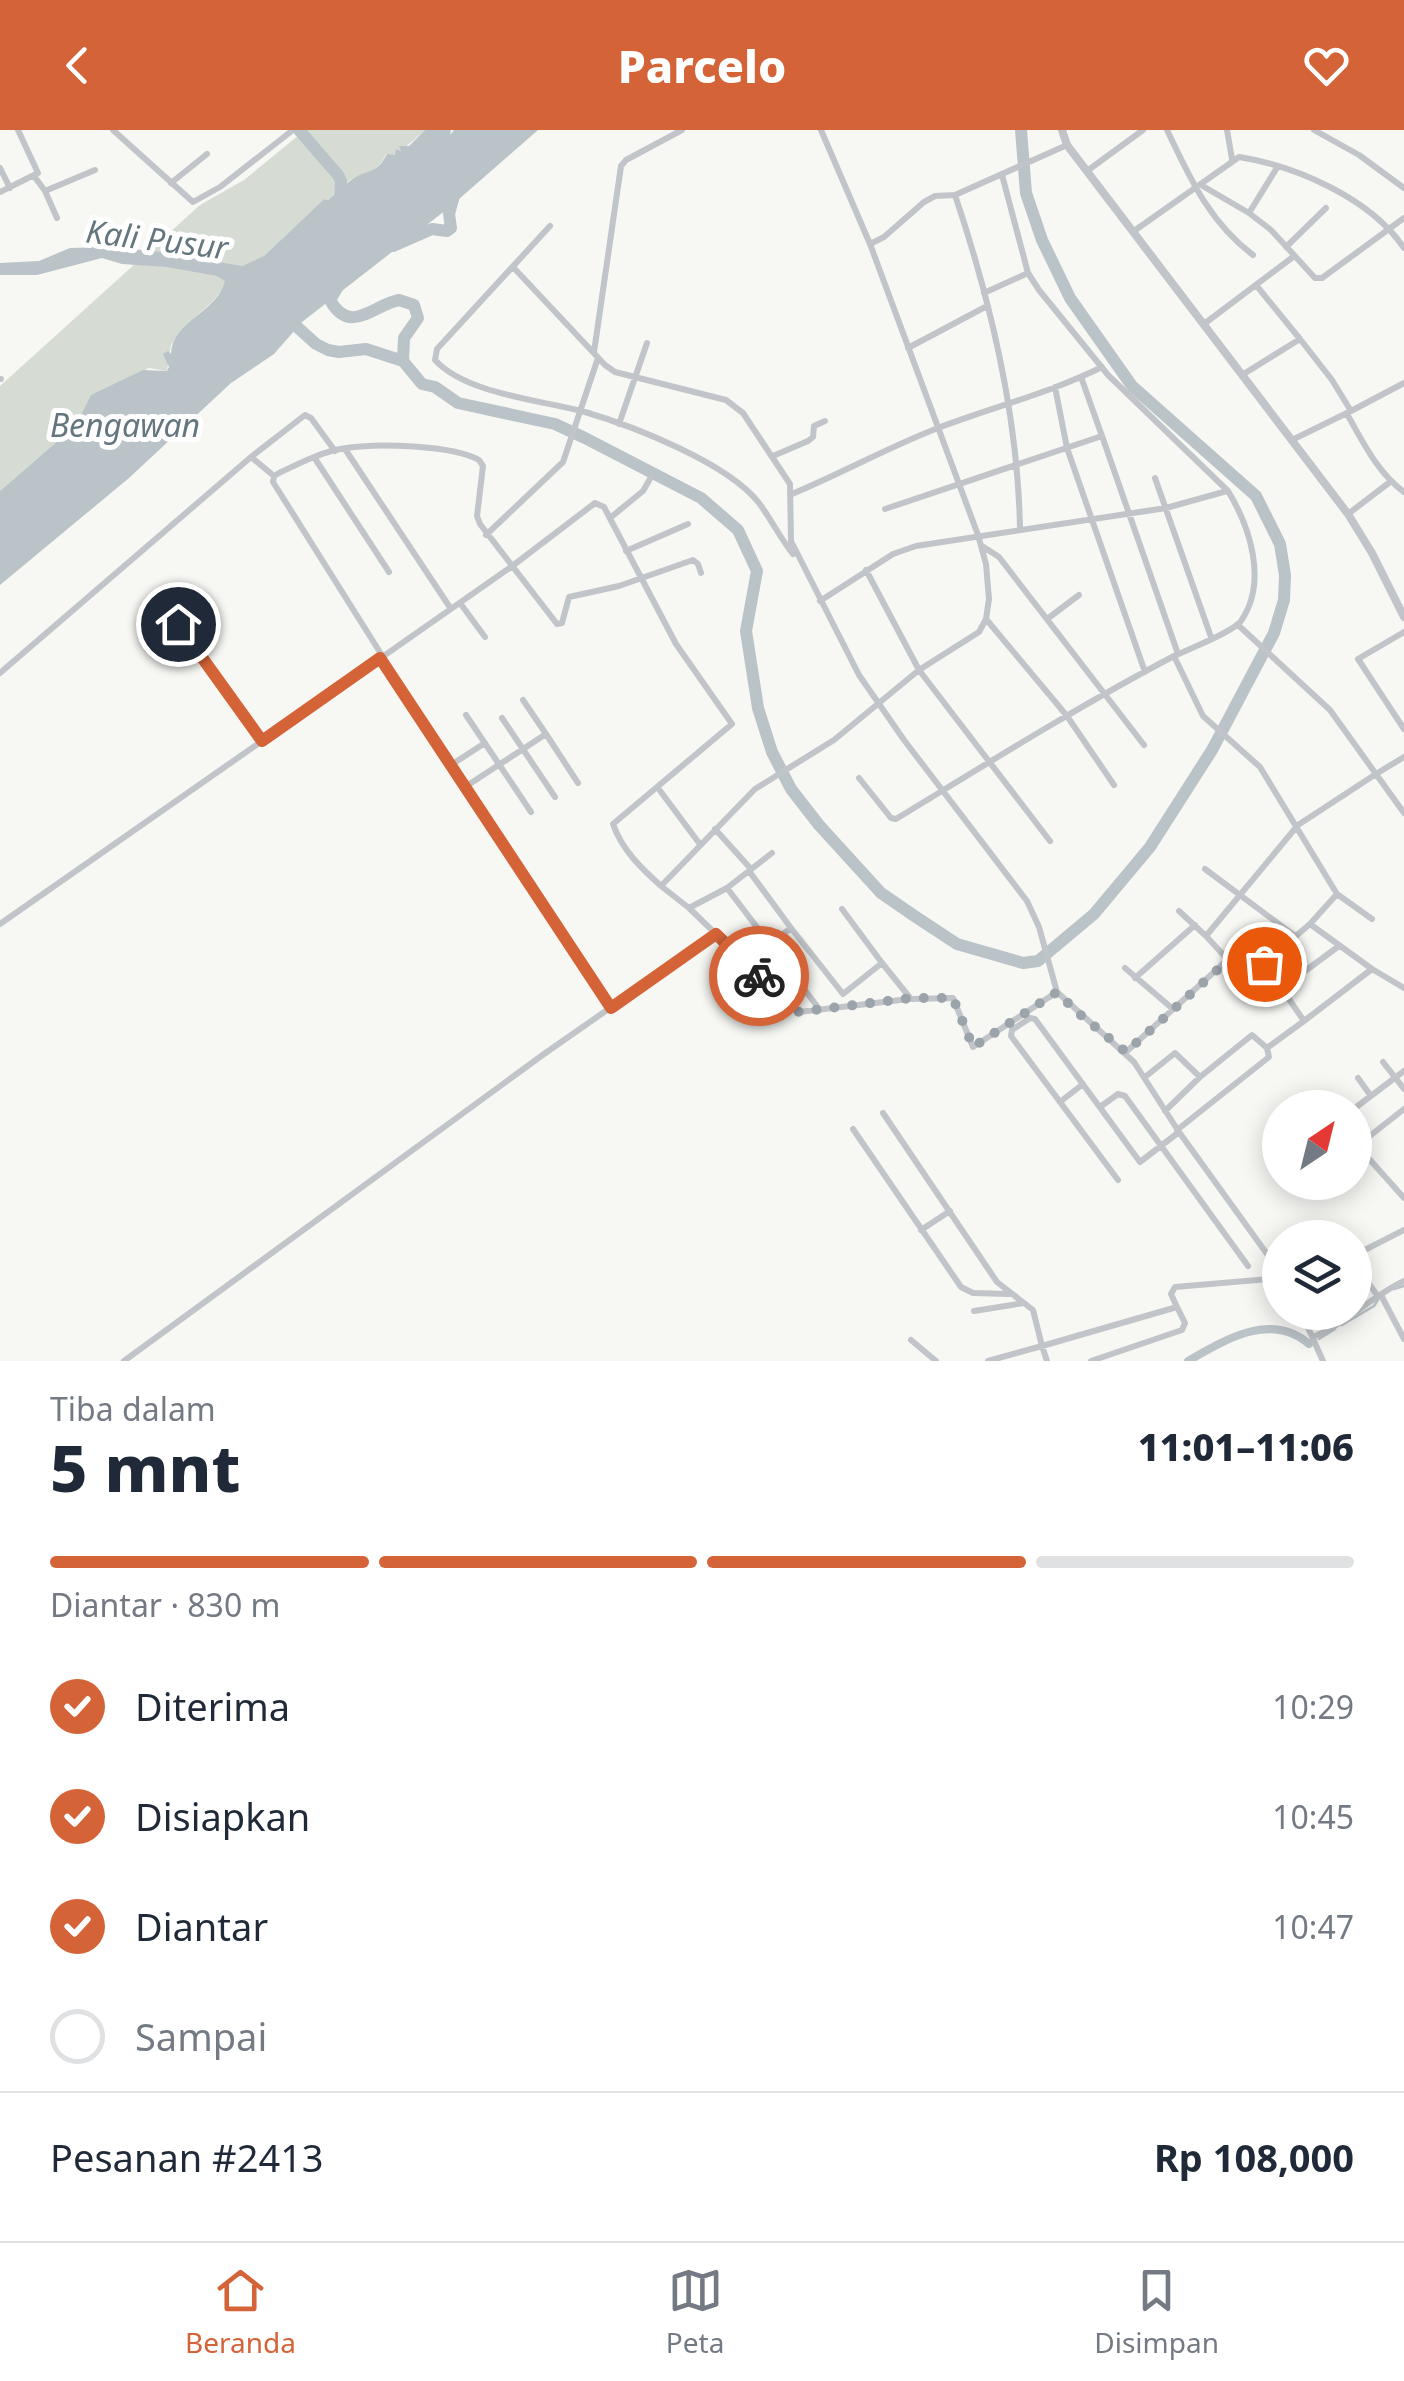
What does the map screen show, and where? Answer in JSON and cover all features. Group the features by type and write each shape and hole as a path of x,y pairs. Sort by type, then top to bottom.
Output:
{"street":[{"path":"0,192 34,176 38,170 18,130"},
{"path":"113,130 192,202 220,187 293,130"},
{"path":"486,535 556,472 569,450 596,356 622,163 682,130"},
{"path":"661,886 755,789 834,740 877,701 979,632 986,619 986,564 961,484 870,244 821,130"},
{"path":"1062,130 1067,145 1348,514 1404,617"},
{"path":"1087,171 1143,130"},
{"path":"1166,130 1220,226 1253,255"},
{"path":"1227,130 1232,159"},
{"path":"1314,130 1359,155 1404,188"},
{"path":"870,244 935,196 955,195 1067,145"},
{"path":"171,183 207,154"},
{"path":"1134,231 1232,159 1244,158 1313,178 1390,227 1404,248"},
{"path":"1249,213 1278,166"},
{"path":"0,168 10,188"},
{"path":"45,191 96,170"},
{"path":"859,778 893,820 1105,693 1238,625 1251,601 1255,579 1240,511 1228,491 1102,368 1028,273 1002,175"},
{"path":"34,176 57,218"},
{"path":"1198,187 1249,213 1310,275 1322,278 1404,218"},
{"path":"955,195 984,292 1019,463 1020,529"},
{"path":"1286,247 1326,208"},
{"path":"550,226 437,349 435,360 494,391 581,411 689,453 738,482 758,502 798,560 877,701 1027,900 1039,927 1057,992 1126,1052 1262,1250"},
{"path":"1204,324 1293,257"},
{"path":"513,267 615,372 736,405 790,484 791,541 798,560"},
{"path":"984,292 1028,273"},
{"path":"1256,284 1332,380 1390,482 1404,492"},
{"path":"908,348 987,306"},
{"path":"1242,375 1300,339"},
{"path":"619,424 648,343"},
{"path":"792,494 938,428 1102,368"},
{"path":"1082,378 1094,404 1176,655 1203,716 1249,754 1337,894 1372,919"},
{"path":"1292,440 1404,383"},
{"path":"1055,387 1067,448 1145,672"},
{"path":"0,673 251,457 305,416 311,418 335,451"},
{"path":"773,456 808,441 814,426 826,421"},
{"path":"885,509 1102,436"},
{"path":"344,448 451,609"},
{"path":"274,476 344,448 407,448 452,452 479,460 483,466 477,516 486,535 559,624 569,597 600,592 692,560 701,573"},
{"path":"251,457 274,476"},
{"path":"314,458 389,572"},
{"path":"274,476 273,482 382,657 611,1008"},
{"path":"610,518 643,491 650,477"},
{"path":"1155,478 1211,637"},
{"path":"1348,514 1390,482"},
{"path":"820,601 866,570 916,546 1166,508 1228,491"},
{"path":"0,924 511,568 593,504 602,504 676,644 732,724 613,824 638,866 689,908 790,1008 799,1012 911,998 953,998 973,1047 1057,992"},
{"path":"626,551 688,524"},
{"path":"981,546 994,551 1144,744"},
{"path":"866,570 919,670 1050,841"},
{"path":"1047,619 1079,594"},
{"path":"460,603 485,637"},
{"path":"986,619 1066,716 1114,785"},
{"path":"178,624 262,741"},
{"path":"1238,625 1330,710 1404,813"},
{"path":"1404,632 1358,660 1404,730"},
{"path":"523,700 578,783"},
{"path":"466,714 532,812"},
{"path":"502,718 555,797"},
{"path":"465,787 546,734"},
{"path":"450,764 485,742"},
{"path":"1206,936 1295,829 1404,757"},
{"path":"658,788 699,843"},
{"path":"716,829 850,1006"},
{"path":"689,908 726,888 772,852"},
{"path":"1205,869 1295,936"},
{"path":"726,888 820,1010"},
{"path":"1179,911 1230,961 1256,966 1271,959 1337,894"},
{"path":"842,909 911,998"},
{"path":"1310,924 1404,988"},
{"path":"1135,978 1194,925"},
{"path":"745,963 791,928"},
{"path":"124,1361 716,934"},
{"path":"1256,966 1275,989 1282,989 1339,946"},
{"path":"1126,1052 1230,961"},
{"path":"843,994 882,963"},
{"path":"1125,968 1172,1009"},
{"path":"1267,1048 1372,969"},
{"path":"1282,989 1304,1021"},
{"path":"1118,1180 1011,1036 1012,1030 1034,1019 1140,1162 1269,1057 1267,1048 1252,1035 1200,1076 1165,1111"},
{"path":"1145,1076 1175,1053 1200,1076"},
{"path":"1383,1062 1404,1089"},
{"path":"1372,1095 1404,1071"},
{"path":"1358,1078 1367,1090"},
{"path":"1060,1102 1083,1084"},
{"path":"1100,1107 1122,1093 1248,1266"},
{"path":"1372,1133 1404,1110"},
{"path":"884,1113 997,1282 1033,1310 1047,1361"},
{"path":"853,1129 961,1288 1009,1294"},
{"path":"1372,1163 1404,1198"},
{"path":"921,1230 950,1211"},
{"path":"1372,1246 1404,1230"},
{"path":"1091,1361 1182,1330 1186,1323 1171,1294 1175,1287 1262,1277"},
{"path":"1312,1338 1404,1281"},
{"path":"1372,1287 1404,1337"},
{"path":"974,1310 1024,1303"},
{"path":"988,1361 1177,1307"},
{"path":"1309,1330 1324,1361"},
{"path":"911,1340 936,1361"}],"shaded area":[{"path":"305,130 425,130 401,151 396,149 396,155 386,154 376,167 324,199 262,258 242,266 171,345 167,371 149,368 107,388 86,406 76,425 0,491 0,386 200,205 244,180"}],"water":[{"name":"Bengawan","path":"425,130 451,130 450,135 454,130 538,130 451,206 302,322 274,354 231,383 129,478 0,585 0,491 76,425 91,395 143,370 167,371 163,354 171,354 179,333 214,301 225,281 217,276 102,258 37,275 0,275 0,263 39,261 70,248 109,247 242,266 264,256 324,199 377,168 387,154 395,155 396,149 401,151 399,146 409,146"}],"waterway":[{"path":"299,130 338,175 340,203"},
{"path":"403,361 422,384 435,387 458,403 555,424 585,438 701,498 738,530 757,571 746,631 758,708 772,752 791,789 881,893 957,944 1023,963 1038,961 1094,914 1150,847 1212,750 1274,633 1284,600 1285,575 1280,544 1256,496 1132,386 1070,298 1042,240 1026,193 1021,130"},
{"path":"393,246 432,229 451,228 449,214 454,196 448,189"},
{"path":"337,288 330,300 346,316 362,315 399,300 414,305 418,318 404,338 403,361"},
{"name":"Kali Pusur","path":"286,317 328,350 366,349 403,361"},
{"path":"1394,1289 1404,1286"},
{"path":"1372,1307 1379,1298"},
{"path":"1188,1361 1233,1338 1264,1329 1294,1334 1309,1344"},
{"path":"1319,1339 1333,1330"}],"way so far":[{"path":"759,976 790,1008 799,1012 911,998 953,998 973,1047 1057,992 1126,1052 1224,964 1238,960 1256,966 1264,964"}],"route":[{"path":"178,624 262,741 380,658 611,1008 716,934 759,976"}]}
